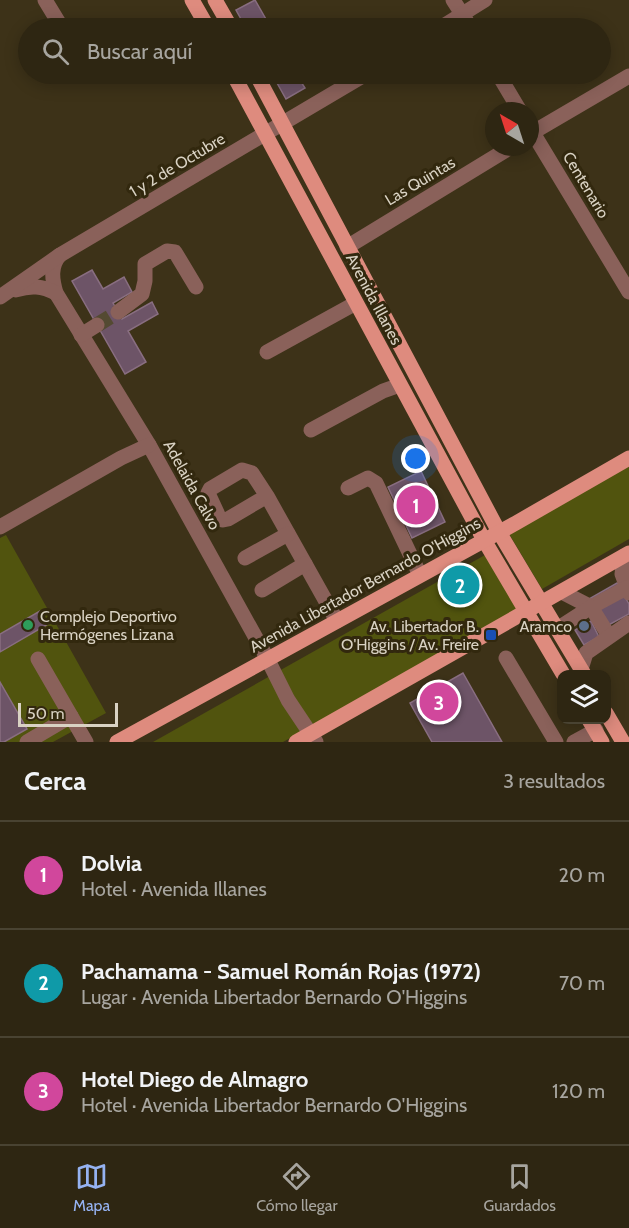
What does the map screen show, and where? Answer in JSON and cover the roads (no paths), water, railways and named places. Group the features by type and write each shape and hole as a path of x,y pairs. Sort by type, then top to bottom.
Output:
{"main road":[{"path":"192,0 202,18"},
{"path":"215,0 225,18"},
{"name":"Avenida Illanes","path":"239,84 484,540 560,670"},
{"name":"Avenida Illanes","path":"262,84 499,532 581,670"},
{"name":"Avenida Libertador Bernardo O'Higgins","path":"117,742 629,458"},
{"path":"296,742 314,738 627,554"},
{"path":"611,722 623,742"}],"street":[{"path":"45,0 56,18"},
{"path":"453,0 464,18"},
{"path":"470,18 485,0"},
{"path":"539,127 629,76"},
{"name":"1 y 2 de Octubre","path":"5,294 60,255 349,84"},
{"path":"504,84 515,102"},
{"name":"Centenario","path":"539,145 628,288"},
{"name":"Las Quintas","path":"347,247 496,156"},
{"path":"118,312 142,294 145,264 167,251 175,252 196,287"},
{"name":"Adelaida Calvo","path":"60,255 55,260 52,273 56,293 150,446 288,700 314,738"},
{"name":"1 y 2 de Octubre","path":"5,294 36,286 56,293"},
{"path":"267,352 356,303"},
{"path":"81,335 97,325"},
{"path":"311,430 383,391 400,385"},
{"path":"0,527 120,458 150,446"},
{"path":"348,488 368,478 376,483 420,575"},
{"path":"267,496 337,621"},
{"path":"245,558 288,534"},
{"path":"557,629 591,607 627,591 622,573 627,554"},
{"path":"262,590 305,564"},
{"path":"562,592 591,607 609,636"},
{"path":"582,670 586,653 629,623"},
{"path":"38,658 86,742"},
{"path":"506,658 556,742"},
{"path":"27,742 72,716"},
{"path":"574,742 596,731"}],"tunnel":[{"path":"97,325 118,312"}],"place":[{"name":"Dolvia","path":"416,505"},
{"name":"Pachamama - Samuel Román Rojas (1972)","path":"460,585"},
{"name":"Complejo Deportivo Hermógenes Lizana","path":"28,625"},
{"name":"Aramco","path":"584,626"},
{"name":"Av. Libertador B. O'Higgins / Av. Freire","path":"491,635"},
{"name":"Hotel Diego de Almagro","path":"439,702"}]}
